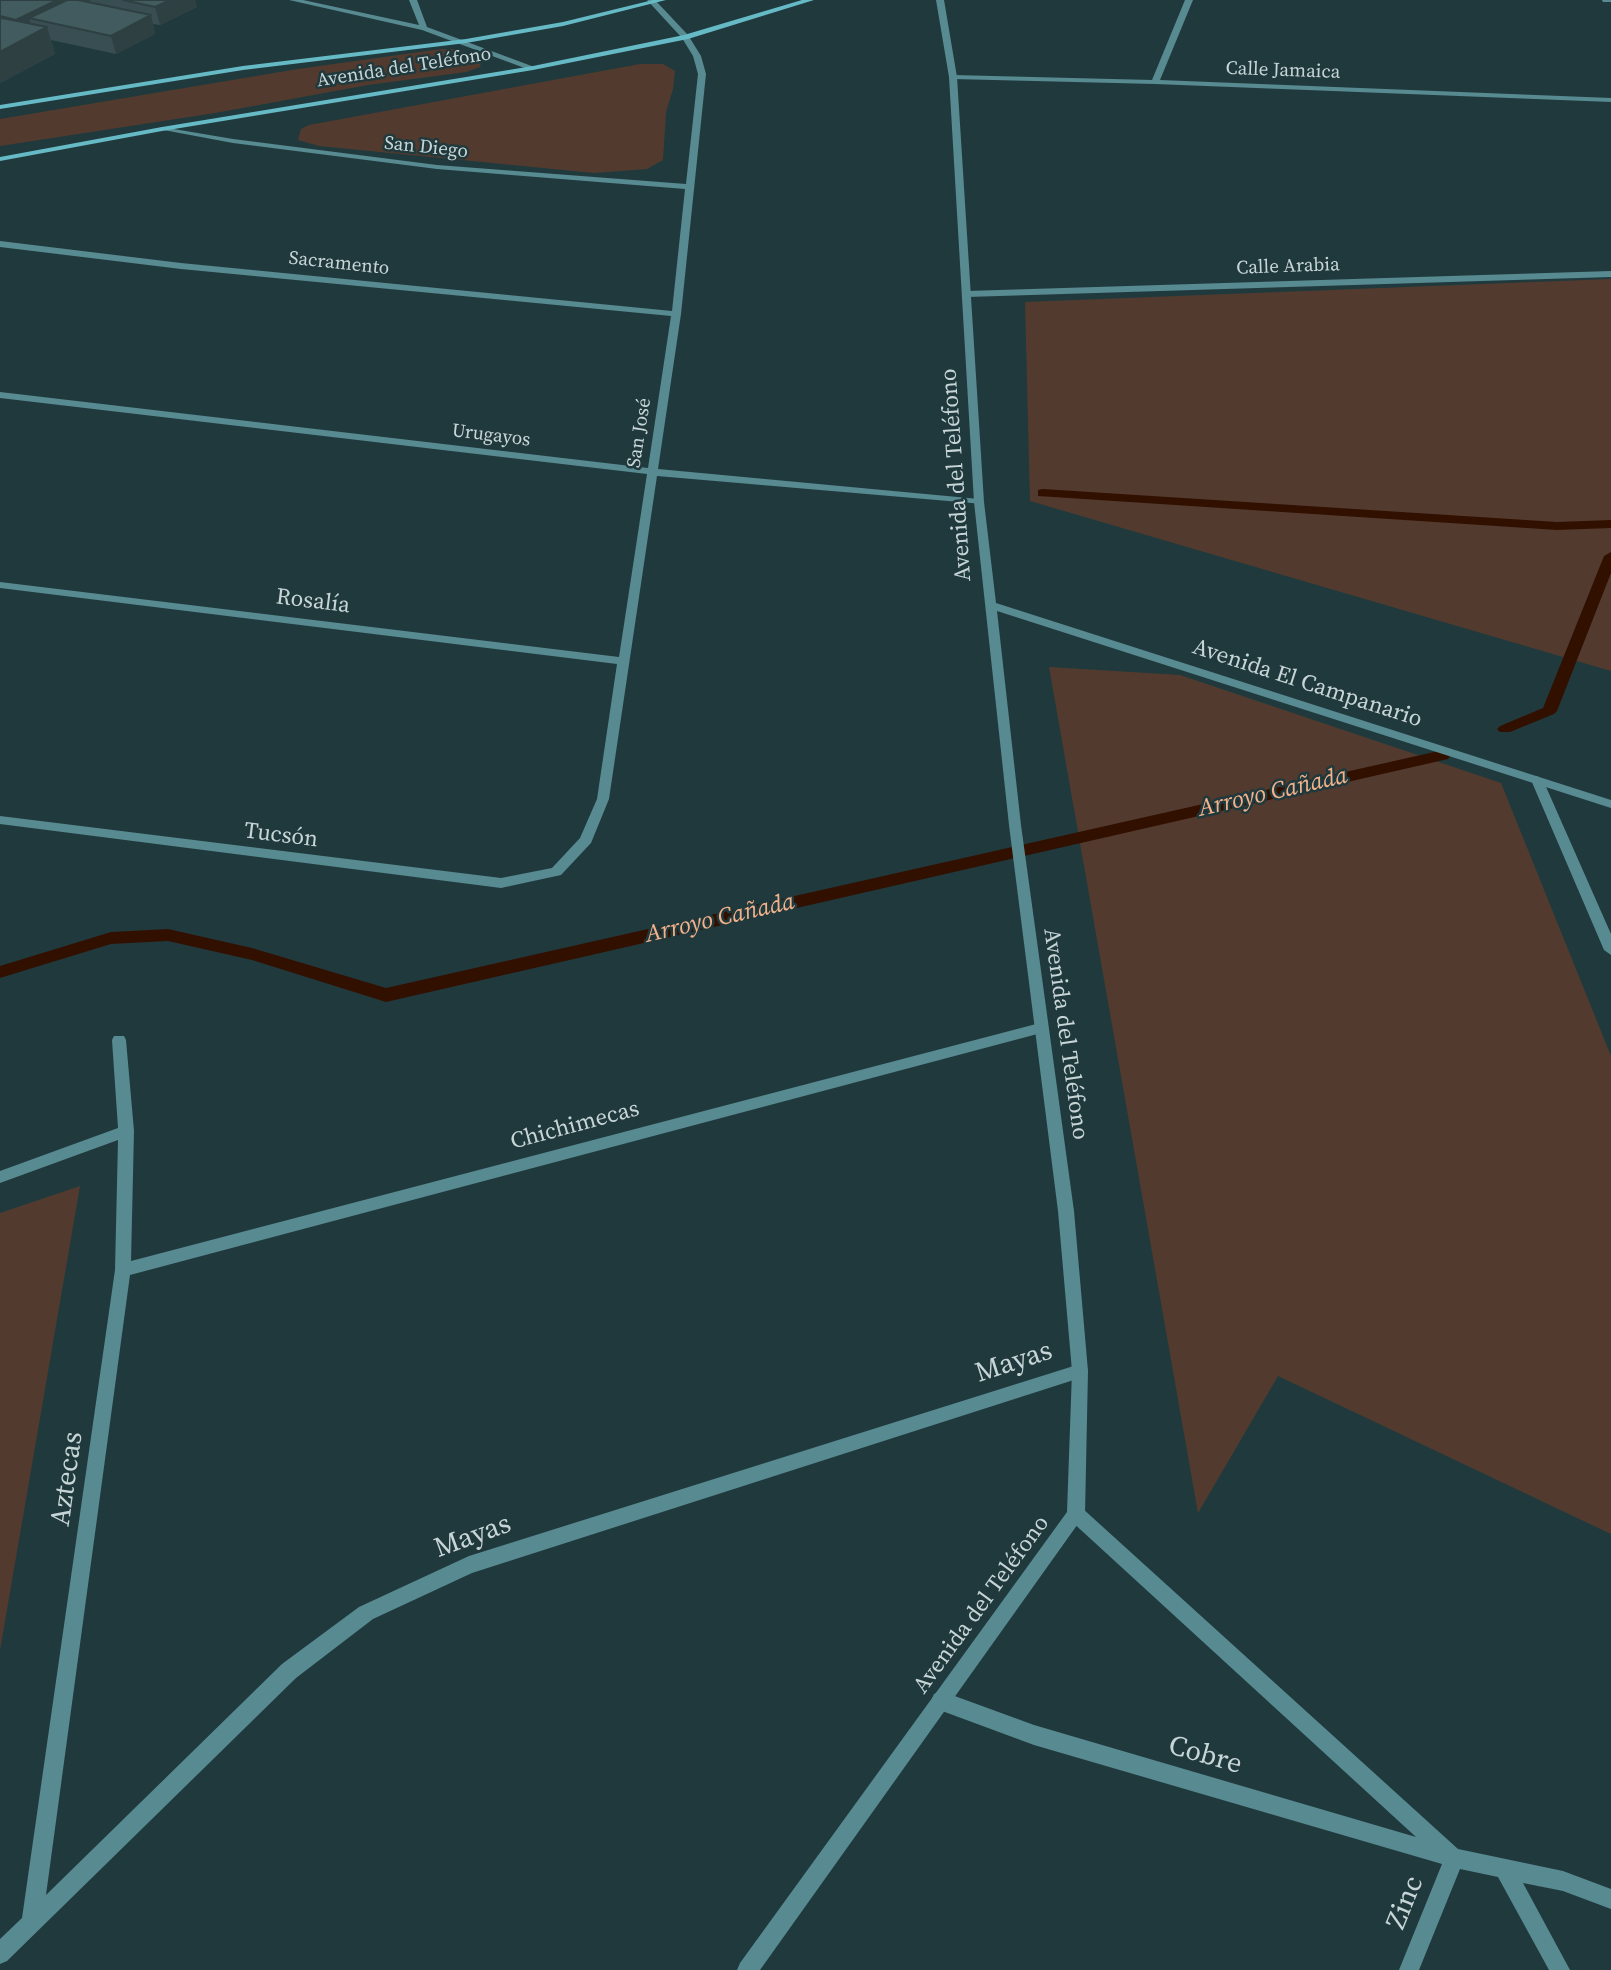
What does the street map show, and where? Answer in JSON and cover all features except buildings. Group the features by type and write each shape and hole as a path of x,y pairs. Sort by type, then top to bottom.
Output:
{"main road":[{"name":"Avenida del Teléfono","path":"0,159 162,129 533,68 685,37 810,0"},
{"name":"Avenida del Teléfono","path":"0,107 243,68 466,41 563,24 655,1"}],"street":[{"path":"293,0 424,28 466,41 533,68"},
{"path":"413,0 424,28"},
{"name":"Avenida del Teléfono","path":"747,1970 1076,1514 1080,1371 1066,1211 1015,825 979,502 953,78 940,0"},
{"path":"1154,82 1189,0"},
{"path":"1606,0 1611,0"},
{"name":"San José","path":"556,872 586,840 603,799 676,314 702,74 697,56 685,37 655,1"},
{"name":"Calle Jamaica","path":"953,78 1154,82 1611,100"},
{"name":"San Diego","path":"162,129 233,141 437,167 689,187"},
{"name":"Sacramento","path":"0,244 181,266 676,314"},
{"name":"Calle Arabia","path":"967,294 1611,274"},
{"name":"Urugayos","path":"0,395 652,472 979,502"},
{"name":"Rosalía","path":"0,585 622,661"},
{"name":"Avenida El Campanario","path":"990,605 1611,804"},
{"path":"1537,780 1611,950"},
{"name":"Tucsón","path":"0,820 441,878 501,883 556,872"},
{"name":"Chichimecas","path":"123,1270 1040,1028"},
{"name":"Aztecas","path":"32,1923 123,1270 126,1131 119,1040"},
{"path":"0,1177 126,1131"},
{"name":"Mayas","path":"0,1954 289,1671 366,1613 469,1565 1080,1371"},
{"path":"1076,1514 1455,1858"},
{"name":"Cobre","path":"941,1701 1034,1735 1455,1858 1563,1881 1611,1899"},
{"name":"Zinc","path":"1409,1970 1455,1858"},
{"path":"1504,1868 1560,1970"}],"shaded area":[{"path":"457,49 482,58 480,67 466,72 368,85 215,113 0,146 0,119 298,69"},
{"path":"640,64 663,64 675,71 666,112 663,160 647,169 594,173 319,146 298,140 301,129 309,125"},
{"path":"1611,279 1611,671 1030,501 1025,302"},
{"path":"1049,667 1180,675 1501,783 1611,1056 1611,1534 1278,1376 1198,1513"},
{"path":"80,1186 0,1650 0,1213"}],"waterway":[{"name":"Arroyo Cañada","path":"1043,493 1557,526 1611,524"},
{"name":"Arroyo Cañada","path":"1505,729 1549,711 1611,556"},
{"name":"Arroyo Cañada","path":"0,972 111,938 168,935 252,954 386,995 1443,755"}]}
